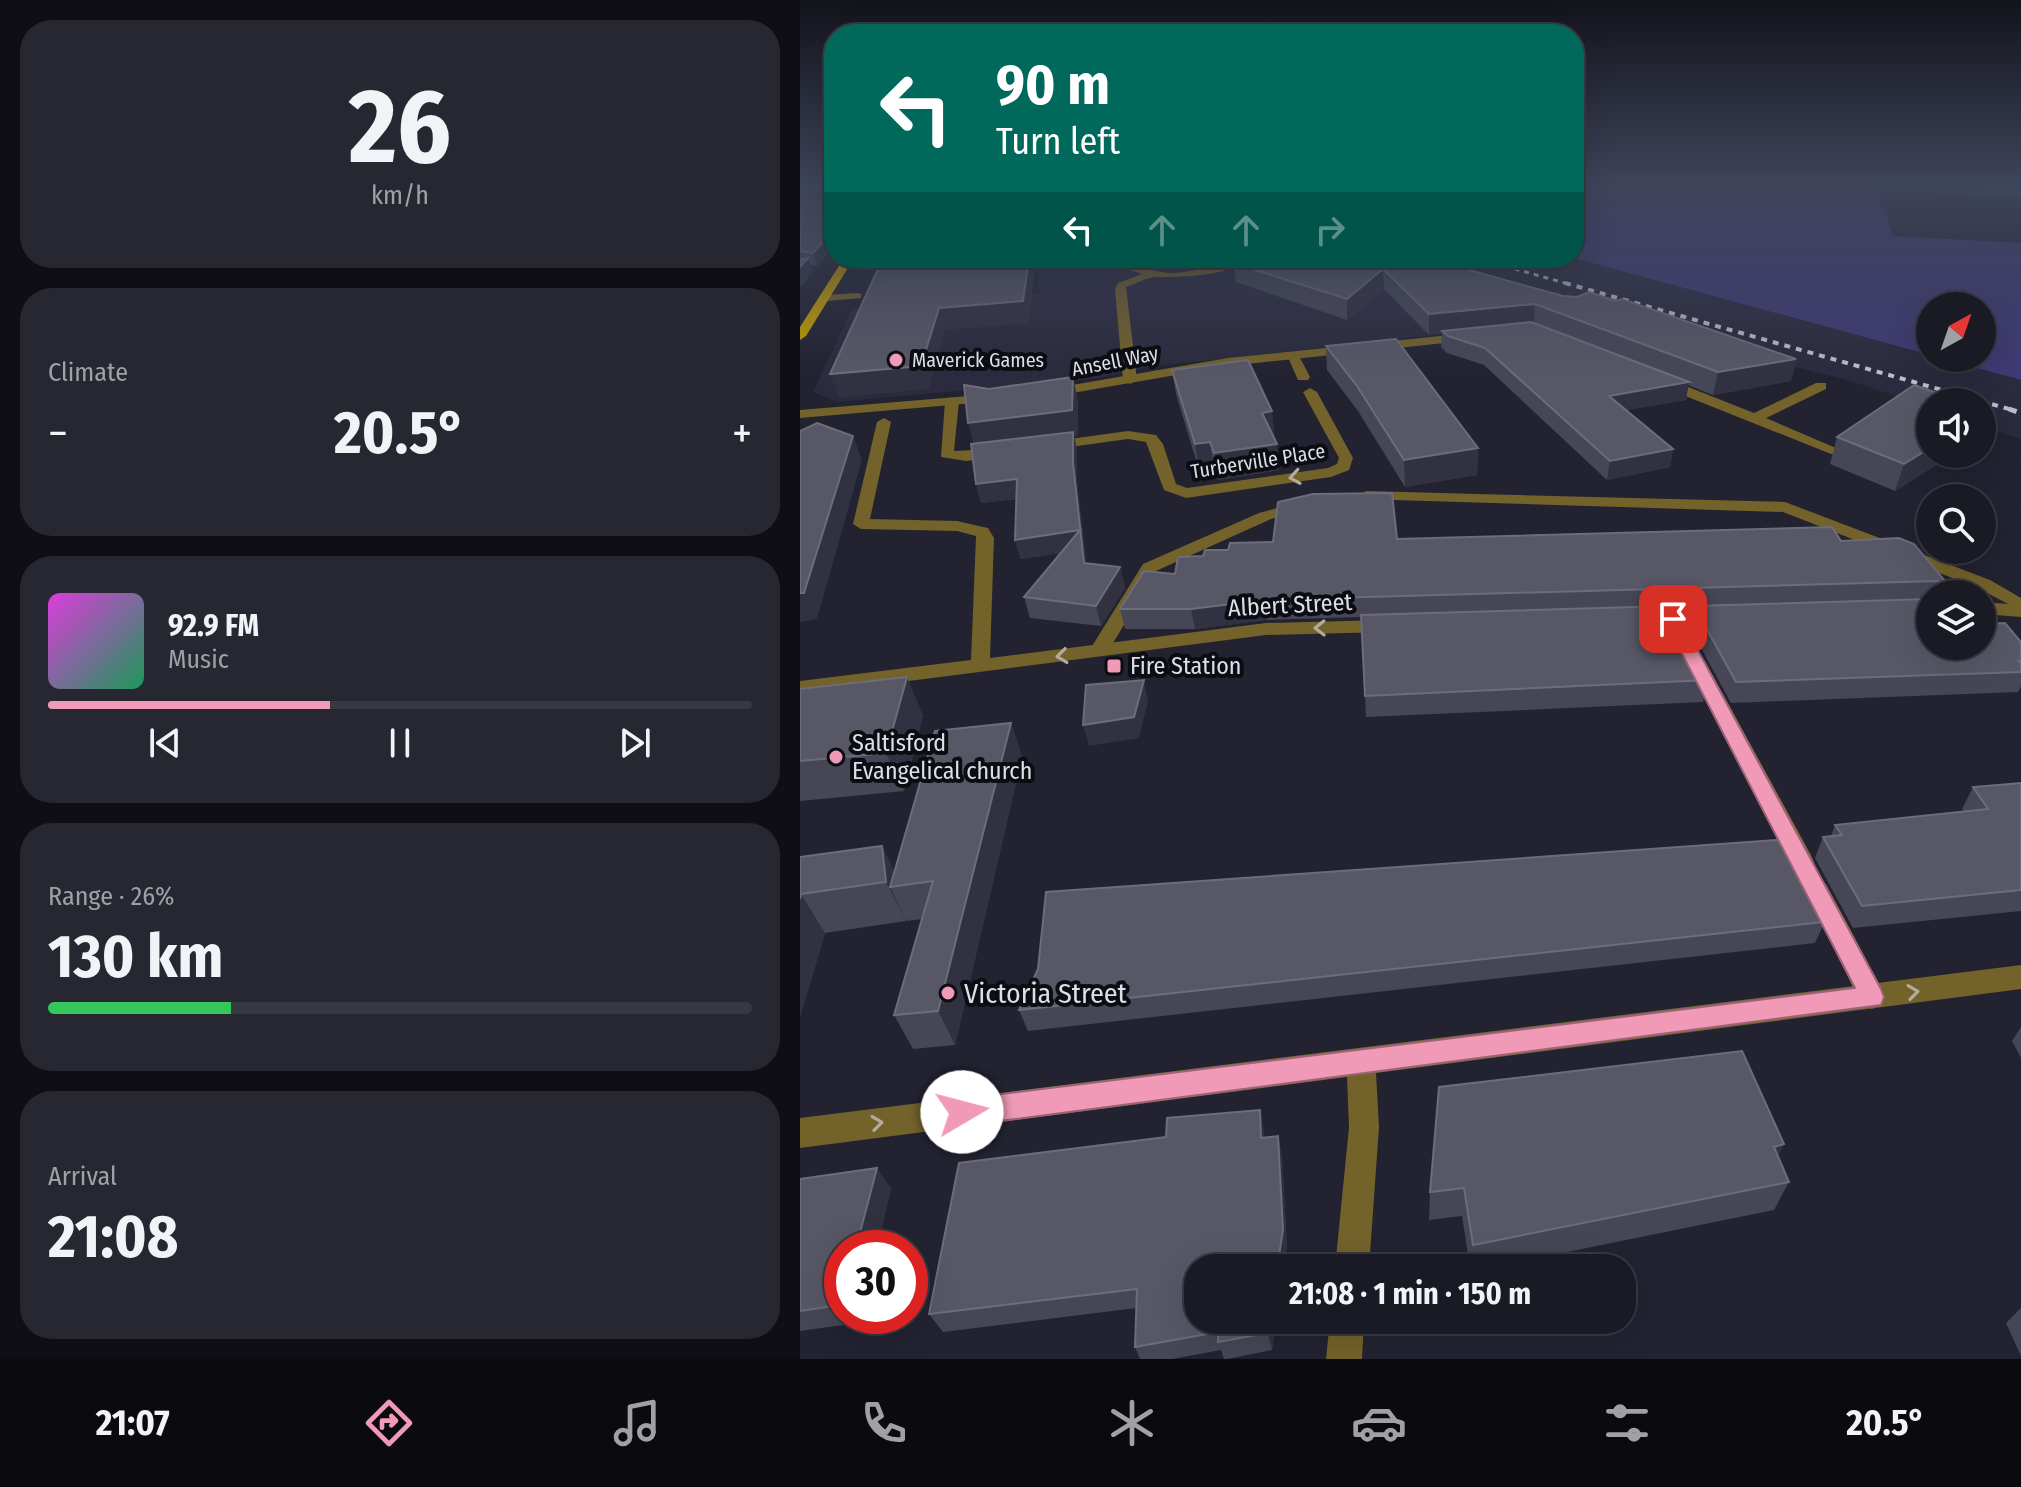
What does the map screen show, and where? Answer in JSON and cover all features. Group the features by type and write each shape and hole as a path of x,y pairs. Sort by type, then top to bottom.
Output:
{"main road":[{"path":"800,336 843,268"}],"street":[{"path":"1130,268 1149,275 1189,277 1217,268"},
{"path":"1130,380 1120,289 1122,285 1149,275"},
{"path":"826,298 857,296"},
{"name":"Ansell Way","path":"1029,395 1228,362 1481,336"},
{"path":"1293,355 1303,377"},
{"path":"1655,379 1836,451"},
{"path":"1754,419 1821,386"},
{"name":"Turberville Place","path":"952,401 946,454 966,457 1142,435 1156,444 1169,487 1186,493 1331,472 1344,467 1346,458 1310,392"},
{"path":"800,414 1014,396"},
{"path":"884,422 861,524 957,526 982,532 986,538 980,667"},
{"path":"1354,497 1383,494 1785,507 1984,584 2021,609"},
{"path":"1099,651 1149,568 1265,516 1327,501"},
{"path":"1996,608 2021,609"},
{"path":"1626,620 1733,617"},
{"path":"1673,619 1872,997"},
{"name":"Albert Street","path":"800,688 1266,629 1407,626"},
{"path":"800,1133 2021,977"},
{"path":"1353,1254 1364,1127 1361,1062"},
{"path":"1344,1359 1346,1334"}],"shaded area":[{"path":"1584,248 2021,248 2021,380 1992,372 1996,372 1996,292 1916,292 1916,351 1584,261"},
{"path":"1584,261 1916,351 1916,372 1992,372 2021,380 2021,439 1996,431 1996,388 1916,388 1916,403 1854,382 1719,348 1479,330 1148,367 1101,378 837,402 813,392 852,309 1040,293 1036,268 1584,268"}],"building":[{"path":"800,248 817,248 813,253 800,251"},
{"path":"878,268 1028,268 1023,301 939,308 921,366 830,374"},
{"path":"1249,268 1462,268 1563,296 1577,297 1589,292 1616,301 1622,299 1796,359 1718,372 1535,304 1429,314 1383,269 1347,299"},
{"path":"1531,322 1689,382 1609,396 1673,449 1610,461 1485,348 1448,336 1442,331"},
{"path":"1396,339 1478,448 1404,460 1357,386 1326,346"},
{"path":"1248,360 1272,411 1262,413 1277,444 1214,453 1210,442 1195,444 1172,370"},
{"path":"1073,377 1072,410 968,423 964,385 989,389"},
{"path":"1914,385 1923,388 1916,388 1916,457 1904,464 1837,437"},
{"path":"817,423 853,436 804,593 800,593 800,431"},
{"path":"1073,432 1073,463 1084,563 1120,567 1096,606 1024,597 1080,530 1015,540 1017,479 976,484 971,444"},
{"path":"1392,493 1397,539 1832,527 1841,541 1899,538 1914,544 1916,564 1931,564 1944,580 1264,600 1191,609 1120,609 1144,571 1175,574 1178,557 1203,556 1205,550 1228,550 1230,543 1273,542 1278,502 1313,494"},
{"path":"1916,599 1916,660 1996,660 1996,623 2005,623 2021,642 2021,672 1736,682 1694,606"},
{"path":"1669,606 1708,680 1365,696 1361,615"},
{"path":"907,677 886,753 800,761 800,689"},
{"path":"1144,680 1134,717 1083,725 1086,685"},
{"path":"1011,723 938,1011 894,1015 933,881 890,887 935,731"},
{"path":"2021,783 2021,890 1862,906 1823,837 1842,835 1835,825 1988,809 1973,787"},
{"path":"1792,839 1830,910 1819,911 1824,922 1019,1010 1038,969 1046,892"},
{"path":"882,846 886,882 801,894 800,899 800,857"},
{"path":"1742,1051 1784,1144 1774,1147 1789,1182 1473,1245 1464,1188 1430,1192 1439,1087"},
{"path":"1260,1110 1261,1138 1278,1136 1283,1230 1279,1254 1184,1254 1184,1334 1207,1334 1135,1347 1137,1289 929,1314 959,1163 1166,1137 1167,1118"},
{"path":"877,1168 861,1230 824,1230 824,1307 800,1311 800,1179"},
{"path":"1218,1334 1262,1334 1218,1342"}],"railway":[{"path":"1512,268 1572,285"},
{"path":"1565,283 2009,409"},
{"path":"2009,409 2016,411"},
{"path":"2009,409 2021,413"}],"place":[{"name":"Maverick Games","path":"896,360"},
{"name":"Fire Station","path":"1114,666"},
{"name":"Saltisford Evangelical church","path":"836,757"},
{"name":"Victoria Street","path":"948,993"}],"route":[{"path":"962,1112 1872,997 1673,619"}]}
